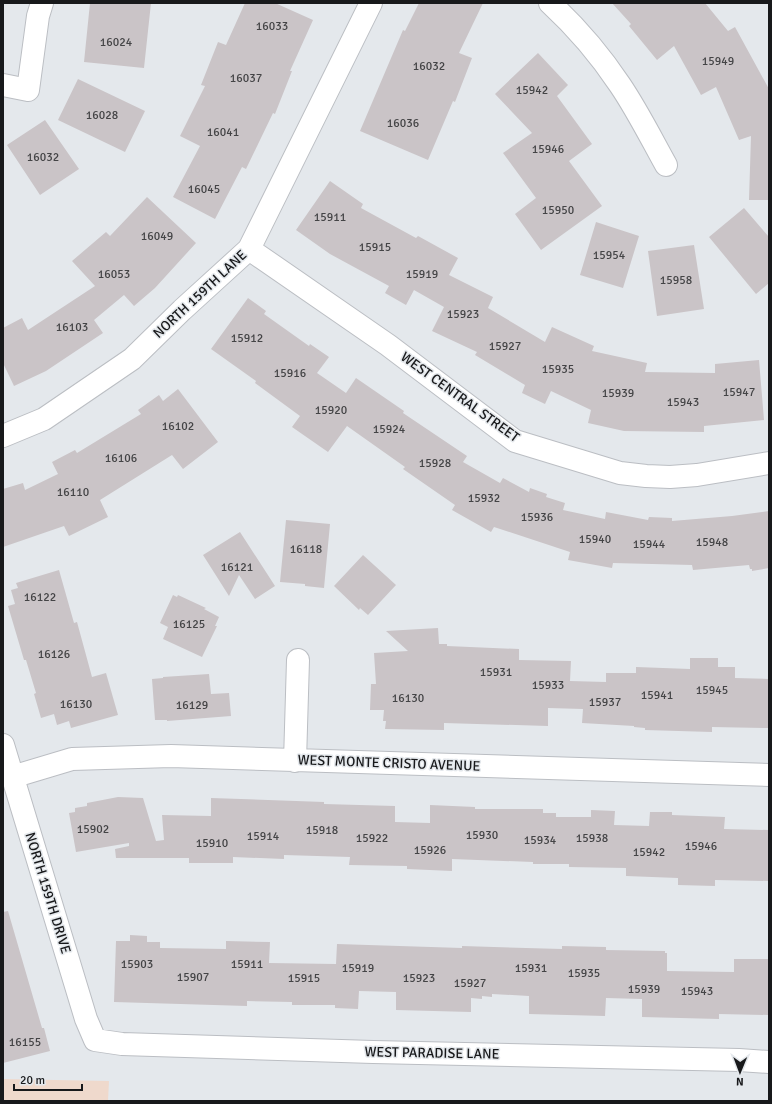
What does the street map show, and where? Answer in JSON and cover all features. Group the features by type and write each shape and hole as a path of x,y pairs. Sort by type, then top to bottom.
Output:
{"street":[{"path":"3,85 28,90 38,16 42,3"},
{"name":"NORTH 159TH LANE","path":"3,436 44,419 132,359 182,310 249,249 371,3"},
{"path":"550,3 586,41 620,84 666,165"},
{"name":"WEST CENTRAL STREET","path":"249,249 388,345 515,441 620,473 646,476 697,475 769,463"},
{"path":"295,760 298,660"},
{"name":"NORTH 159TH DRIVE","path":"3,745 86,1019 95,1040"},
{"name":"WEST MONTE CRISTO AVENUE","path":"12,777 72,759 171,756 769,775"},
{"name":"WEST PARADISE LANE","path":"95,1040 130,1045 739,1060 769,1062"}],"shaded area":[{"path":"3,1079 109,1081 108,1101 3,1101"}],"building":[{"path":"90,3 151,3 144,68 84,62"},
{"path":"245,3 275,3 313,20 290,71 292,71 275,114 273,113 246,169 242,167 215,219 173,197 200,146 180,136 205,86 201,85 218,42 226,45"},
{"path":"419,3 483,3 459,53 472,58 455,102 453,101 428,160 360,131 403,30 405,31"},
{"path":"612,3 705,3 728,31 735,27 769,89 769,200 749,200 751,136 739,140 716,87 701,95 674,46 657,60 629,26 631,24"},
{"path":"538,53 568,85 557,96 592,144 569,161 602,206 541,250 515,214 536,198 503,153 532,133 495,94"},
{"path":"78,79 145,111 125,152 58,120"},
{"path":"45,120 79,169 40,195 7,145"},
{"path":"330,181 363,204 361,208 416,238 418,236 458,258 449,275 493,297 488,308 545,342 552,327 594,346 592,351 647,363 645,372 715,373 715,364 759,360 764,420 704,426 704,432 624,431 588,423 591,410 551,391 545,404 522,393 525,385 475,355 477,352 432,331 444,307 414,290 406,305 385,293 389,286 330,254 296,230"},
{"path":"147,197 196,243 155,288 134,306 124,295 94,320 103,333 46,371 14,386 3,363 3,328 22,318 28,330 95,286 72,261 106,232 110,236"},
{"path":"744,208 769,237 769,283 756,294 709,237"},
{"path":"596,222 639,236 623,288 580,275"},
{"path":"694,245 704,309 657,316 648,251"},
{"path":"248,298 266,311 264,314 309,346 310,344 329,357 317,373 346,393 356,378 404,411 403,413 467,456 463,462 500,483 503,478 529,492 530,488 547,494 546,497 565,503 563,510 605,519 606,512 648,520 649,517 672,518 672,521 769,511 769,568 752,571 749,565 693,570 692,565 613,563 612,568 568,560 570,552 494,527 491,532 452,510 455,505 403,469 405,467 347,426 328,452 292,427 300,416 255,383 256,381 211,349"},
{"path":"178,389 218,442 183,469 172,455 100,500 108,517 69,536 64,526 3,547 3,489 23,483 25,490 58,474 52,462 75,450 77,453 141,414 138,410 159,395 163,401"},
{"path":"286,520 330,524 324,588 305,586 305,584 280,582"},
{"path":"240,532 275,586 255,599 239,575 229,596 203,555"},
{"path":"363,555 396,585 368,615 360,608 359,610 334,586"},
{"path":"59,570 74,623 77,622 92,677 106,673 118,715 71,728 69,721 57,725 54,714 41,718 34,694 36,693 26,660 24,660 8,606 15,604 11,590 18,588 16,583"},
{"path":"173,595 177,597 178,595 206,608 204,609 219,617 215,626 217,626 202,657 163,639 168,627 160,623"},
{"path":"438,628 439,644 447,644 447,646 519,649 519,660 571,661 570,681 606,682 606,673 636,673 636,667 690,669 690,658 718,658 718,667 735,667 735,678 769,679 769,728 712,727 712,732 645,730 645,728 634,726 582,723 583,709 548,708 548,726 444,723 444,730 385,729 386,721 383,721 384,710 370,710 371,684 376,684 374,653 408,651 386,631"},
{"path":"209,674 211,694 229,693 231,716 167,721 155,720 152,679"},
{"path":"118,797 143,798 156,841 164,840 162,815 211,816 211,798 395,806 395,822 430,823 430,805 475,807 475,809 543,809 543,813 556,813 556,817 591,817 591,810 615,811 614,825 649,826 650,812 672,812 672,815 725,817 724,829 769,830 769,881 715,880 715,886 678,885 678,878 626,876 626,868 569,867 569,864 533,864 533,862 452,859 452,871 407,869 407,866 349,865 350,857 284,855 284,859 233,857 233,863 189,863 189,858 116,858 115,849 129,846 129,843 76,852 69,813 75,812 75,808 87,806 87,803"},
{"path":"8,911 50,1051 3,1063 3,912"},
{"path":"130,935 147,936 147,942 160,942 160,948 226,949 226,941 270,942 269,963 336,964 337,944 462,948 462,946 562,949 562,946 606,947 606,950 665,951 665,953 667,953 667,971 734,972 734,959 769,959 769,1015 719,1014 719,1019 642,1017 642,999 606,998 605,1016 529,1014 529,996 492,994 492,997 482,996 482,999 471,998 471,1012 396,1010 396,992 359,991 358,1009 335,1008 335,1005 292,1005 292,1002 247,1001 247,1006 114,1002 116,941 130,941"}]}
